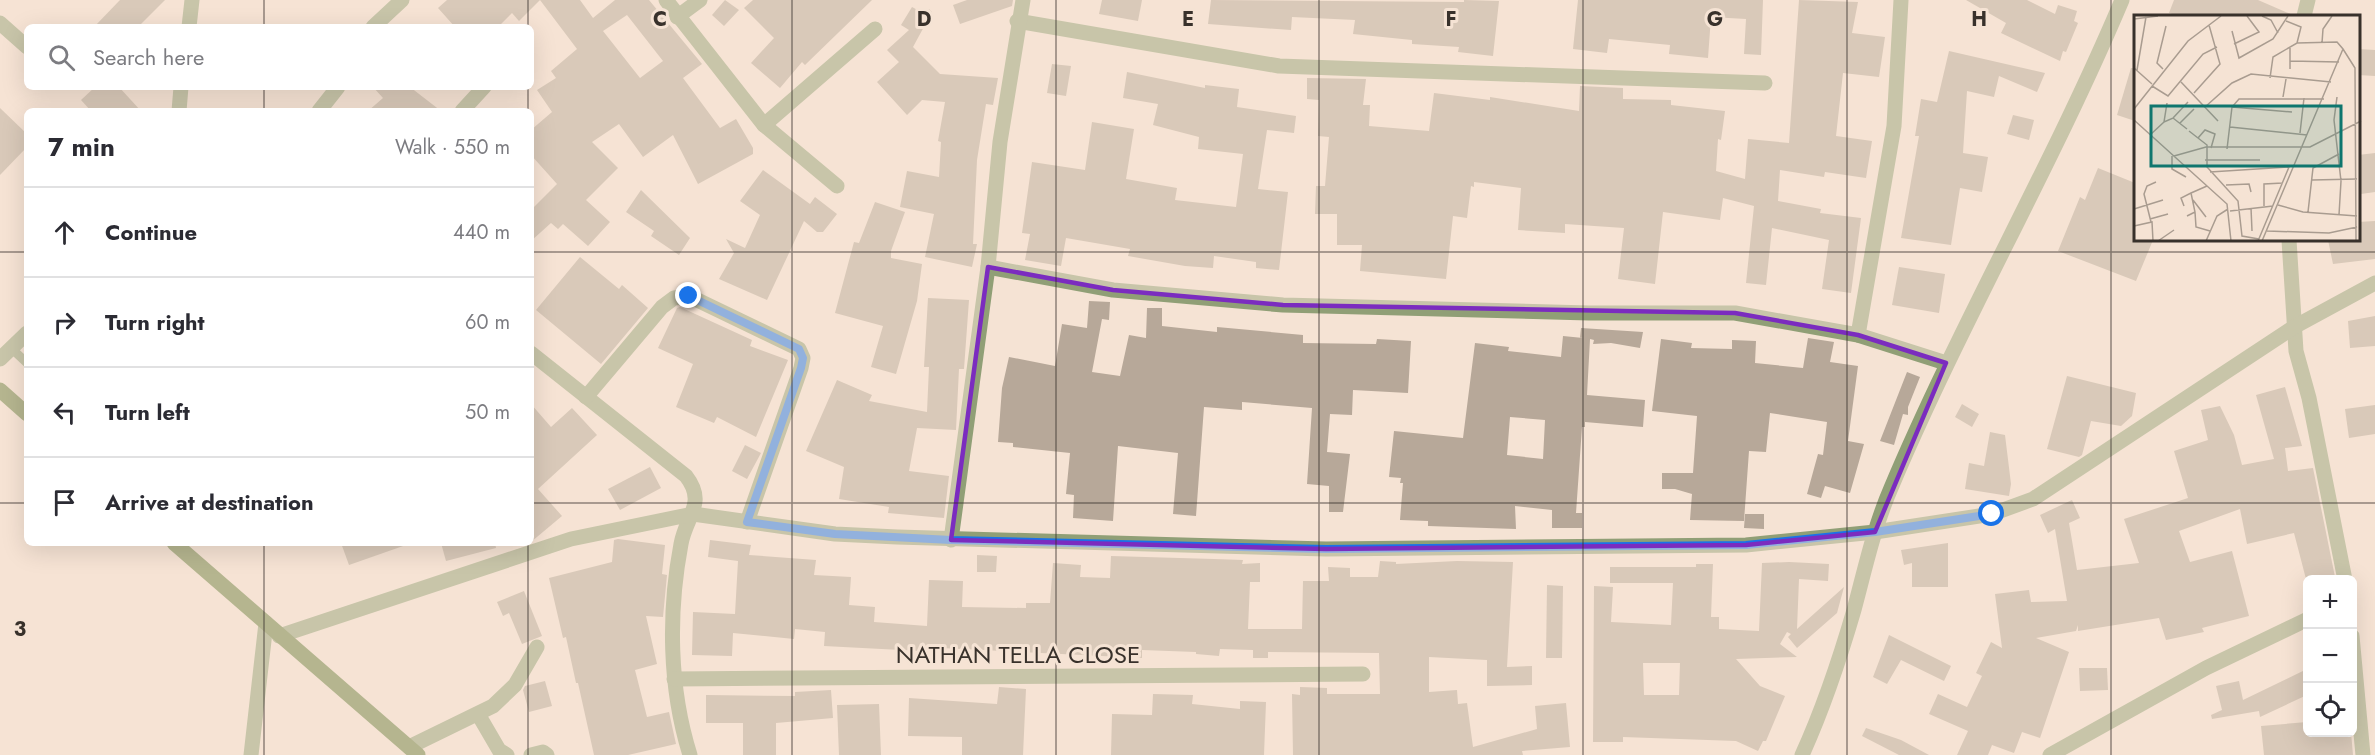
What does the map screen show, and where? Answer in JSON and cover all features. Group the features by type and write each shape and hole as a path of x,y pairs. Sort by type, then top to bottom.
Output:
{"main road":[{"path":"0,390 24,411"},
{"path":"177,546 414,751"}],"street":[{"path":"189,24 192,0"},
{"path":"376,24 402,0"},
{"path":"666,0 764,125 837,186"},
{"path":"678,17 700,0"},
{"path":"951,540 988,267 1000,142 1017,21 1023,0"},
{"path":"1858,334 1894,126 1901,0"},
{"path":"1802,755 1853,613 1875,532 1891,488 1946,363 2088,80 2122,0"},
{"path":"2304,15 2308,0"},
{"path":"1017,21 1279,66 1765,83"},
{"path":"0,23 24,44"},
{"path":"764,125 875,29"},
{"path":"179,108 181,90"},
{"path":"321,108 336,90"},
{"path":"465,108 481,90"},
{"path":"2289,242 2296,351 2309,398 2344,575"},
{"path":"988,267 1113,290 1283,305 1589,313 1735,313 1858,334 1946,363"},
{"path":"279,636 571,539 693,514 835,534 951,540 1374,548 1746,545 1875,532 1992,514 2033,499 2294,327 2375,283"},
{"path":"586,397 662,307 674,298 689,296 799,349 803,358 801,368 747,522"},
{"path":"5,354 24,336"},
{"path":"534,355 686,476 696,489 693,514 681,544 673,617 674,679 690,755"},
{"path":"2049,755 2206,668 2303,621"},
{"path":"251,755 266,623"},
{"path":"414,751 493,706 515,685 537,647"},
{"name":"NATHAN TELLA CLOSE","path":"674,679 1363,674"},
{"path":"2356,683 2363,755"},
{"path":"478,714 499,750 507,755"},
{"path":"531,755 543,752 547,755"}],"lane":[{"path":"5,354 24,362"}],"highlighted area":[{"path":"988,267 1113,290 1283,305 1735,313 1858,335 1946,363 1875,532 1746,545 1326,549 951,540"}],"building":[{"path":"120,0 165,0 141,24 97,24"},
{"path":"447,0 540,0 519,21 512,13 501,24 452,24 438,8"},
{"path":"540,0 580,0 593,18 615,0 649,0 702,64 683,78 720,128 736,119 753,148 753,154 698,184 673,135 643,157 619,124 592,142 618,168 586,200 610,222 588,246 563,224 558,229 551,223 534,238 534,207 557,184 534,158 534,127 552,112 537,90 556,78 551,71 577,49","holes":["627,15 663,61 640,78 603,31"]},
{"path":"725,0 739,10 724,26 712,15"},
{"path":"753,0 872,0 805,65 802,62 780,88 751,63 774,38 744,8"},
{"path":"967,0 1013,0 1012,6 960,24 953,5"},
{"path":"1102,0 1142,0 1138,21 1099,14"},
{"path":"1211,0 1499,1 1493,56 1458,52 1459,47 1412,44 1412,40 1353,34 1355,20 1292,17 1291,30 1208,24"},
{"path":"1578,0 1763,0 1761,55 1744,54 1746,19 1711,17 1708,58 1669,54 1670,45 1609,39 1607,53 1573,49"},
{"path":"1799,0 1858,2 1852,33 1885,37 1879,77 1843,73 1836,136 1872,141 1866,178 1825,172 1824,177 1780,170 1778,201 1821,209 1820,213 1861,218 1851,293 1822,289 1829,240 1772,228 1766,285 1746,283 1754,206 1723,198 1720,220 1663,212 1655,284 1618,279 1624,228 1565,224 1565,233 1518,230 1521,188 1474,182 1474,187 1471,186 1467,218 1453,216 1446,279 1360,271 1362,245 1337,245 1337,214 1315,214 1316,186 1325,186 1329,137 1318,136 1319,100 1307,99 1307,78 1366,79 1363,105 1370,105 1369,126 1429,131 1434,93 1490,100 1490,97 1579,111 1580,86 1623,88 1623,99 1671,100 1671,105 1725,111 1721,140 1718,139 1716,171 1745,179 1748,139 1789,143"},
{"path":"1966,0 2027,0 2055,14 2058,5 2077,11 2074,21 2078,23 2060,61 2001,33 2006,23"},
{"path":"2174,0 2258,0 2293,15 2175,15 2169,13"},
{"path":"912,7 925,14 929,9 932,12 913,47 940,74 998,78 993,105 986,104 977,160 973,244 977,244 972,267 925,257 934,214 900,207 907,171 939,177 941,142 938,141 945,102 922,100 907,115 877,82 899,62 887,50 909,30 901,25"},
{"path":"2360,49 2375,50 2375,76 2360,75"},
{"path":"1949,51 2045,73 2037,92 1999,76 1994,97 1967,91 1963,153 1988,157 1982,192 1960,188 1951,245 1901,238 1919,136 1915,136 1921,99 1937,102"},
{"path":"1052,64 1071,66 1066,96 1047,93"},
{"path":"2131,68 2134,68 2134,121 2117,115"},
{"path":"1127,72 1205,88 1205,85 1239,89 1237,107 1296,116 1294,133 1267,130 1258,189 1288,192 1279,270 1256,268 1256,262 1214,256 1213,268 1185,266 1128,256 1130,249 1066,238 1061,266 1025,260 1030,234 1022,233 1032,162 1085,170 1092,122 1134,129 1126,179 1177,188 1175,200 1236,207 1243,154 1198,149 1199,137 1153,125 1158,104 1123,98"},
{"path":"92,90 122,90 138,108 88,108 81,100"},
{"path":"376,90 414,90 437,108 371,108 383,98"},
{"path":"0,108 24,131 24,150 0,175"},
{"path":"2013,115 2034,120 2029,140 2007,134"},
{"path":"2375,153 2375,192 2361,194 2360,155"},
{"path":"2098,168 2134,183 2134,242 2152,242 2136,281 2058,251 2080,197 2085,200"},
{"path":"763,170 810,204 815,197 837,214 823,232 817,232 804,221 767,300 719,279 734,253 726,239 745,248 760,215 740,201"},
{"path":"641,190 690,238 679,255 651,236 654,231 626,212"},
{"path":"875,202 905,212 891,251 891,258 922,264 917,301 896,374 871,367 883,326 835,313 854,242 859,243"},
{"path":"2375,221 2375,259 2333,264 2328,242 2360,242 2360,222"},
{"path":"580,257 619,289 622,285 648,308 601,364 536,310"},
{"path":"1899,267 1945,274 1939,313 1892,305"},
{"path":"928,298 969,300 964,369 959,369 956,430 917,428 909,471 949,476 944,518 888,513 889,507 839,499 844,467 806,451 837,380 872,395 869,401 927,412 929,367 924,367"},
{"path":"1089,301 1110,302 1109,320 1102,319 1092,372 1120,376 1129,335 1146,338 1147,308 1162,308 1162,326 1217,332 1217,327 1303,335 1303,343 1376,344 1377,339 1411,341 1408,393 1353,390 1352,415 1330,414 1327,452 1350,454 1343,512 1329,512 1329,486 1307,484 1312,408 1242,402 1242,410 1204,407 1196,516 1173,514 1178,453 1118,446 1113,521 1073,518 1074,495 1066,494 1070,453 1013,447 1013,443 998,442 1002,388 1009,357 1055,366 1062,324 1087,328"},
{"path":"680,307 752,340 750,346 788,360 756,437 717,417 714,423 676,407 693,364 658,348 677,308"},
{"path":"2375,316 2375,346 2350,348 2348,321"},
{"path":"1581,328 1643,332 1640,348 1611,343 1593,344 1594,340 1590,339 1587,395 1645,400 1643,427 1585,422 1585,427 1582,427 1576,513 1582,513 1582,528 1552,528 1552,510 1515,506 1516,529 1428,526 1428,521 1400,520 1403,483 1400,483 1401,478 1389,477 1394,431 1463,438 1475,343 1509,347 1508,351 1561,357 1563,336 1580,338","holes":["1510,417 1545,420 1543,459 1507,455"]},
{"path":"1808,338 1834,342 1830,362 1858,366 1848,441 1864,444 1850,493 1825,486 1821,498 1807,494 1818,454 1823,455 1827,422 1770,413 1766,452 1749,451 1744,521 1690,520 1692,494 1675,489 1662,489 1662,473 1693,473 1697,416 1652,411 1661,339 1692,343 1691,348 1732,349 1732,340 1756,341 1755,363 1803,368"},
{"path":"1907,372 1920,377 1908,407 1908,415 1903,414 1894,445 1880,441"},
{"path":"2067,376 2136,393 2132,416 2121,426 2091,421 2082,455 2079,457 2047,449"},
{"path":"2285,387 2302,446 2285,448 2288,471 2313,468 2335,575 2305,575 2294,533 2247,544 2240,509 2179,531 2190,562 2232,551 2249,616 2202,628 2204,632 2166,640 2159,618 2078,631 2078,625 2076,631 2036,638 2069,652 2040,738 2022,732 2014,753 1992,745 1988,755 1957,755 1968,731 1929,714 1938,694 1967,707 1982,676 1976,673 1991,642 2002,648 1995,594 2029,590 2031,602 2067,601 2055,529 2048,533 2040,515 2072,500 2080,518 2069,523 2077,570 2139,563 2124,519 2188,498 2174,451 2208,440 2201,410 2220,406 2234,435 2242,465 2274,459 2256,395"},
{"path":"1962,404 1979,414 1972,427 1955,417"},
{"path":"2375,405 2375,434 2349,438 2345,409"},
{"path":"534,407 551,427 572,408 597,435 538,489 562,516 534,539"},
{"path":"1990,432 2005,435 2011,484 2009,496 1965,489 1969,463 1984,466"},
{"path":"745,445 761,453 747,479 732,471"},
{"path":"650,467 661,488 620,510 608,489"},
{"path":"1745,514 1764,514 1764,529 1744,528"},
{"path":"614,540 665,545 662,574 667,575 663,617 646,616 657,664 635,670 647,717 669,712 676,744 628,755 594,755 578,683 576,683 566,637 563,638 549,578 612,562"},
{"path":"710,540 751,545 749,555 816,560 814,575 851,577 849,605 875,607 874,622 927,626 929,580 963,581 962,607 1026,608 1026,603 1050,603 1053,563 1081,565 1080,577 1110,578 1111,556 1243,560 1242,564 1260,563 1260,582 1250,582 1248,629 1302,629 1303,581 1329,581 1328,567 1350,568 1350,577 1378,577 1380,561 1396,562 1396,564 1457,561 1513,562 1507,667 1532,666 1532,685 1487,686 1487,660 1429,657 1429,692 1457,690 1458,704 1467,703 1473,747 1537,729 1535,706 1566,703 1570,747 1522,751 1523,755 1293,755 1292,694 1300,695 1300,687 1327,688 1327,694 1380,694 1379,653 1268,652 1268,658 1253,658 1253,650 1220,649 1219,656 1196,654 1196,652 1142,650 1142,658 921,647 920,651 824,646 825,632 795,629 794,639 733,633 732,656 692,655 693,612 735,614 738,561 708,557"},
{"path":"1948,543 1948,587 1912,587 1912,563 1904,565 1901,550"},
{"path":"342,546 403,546 349,565"},
{"path":"442,546 496,546 496,548 446,561"},
{"path":"977,555 997,556 996,572 977,572"},
{"path":"1762,563 1829,564 1828,581 1799,579 1797,629 1844,587 1837,613 1797,648 1788,637 1791,634 1787,632 1780,644 1797,657 1736,659 1760,686 1785,696 1766,741 1763,741 1758,751 1736,741 1623,737 1623,742 1593,742 1594,586 1613,587 1611,622 1671,625 1673,583 1610,583 1610,567 1696,567 1696,564 1713,564 1711,617 1719,617 1719,629 1759,631","holes":["1643,663 1680,663 1679,695 1644,695"]},
{"path":"1547,585 1563,586 1562,658 1546,658"},
{"path":"524,591 542,636 522,644 509,613 503,616 497,602"},
{"path":"1889,635 1951,666 1944,681 1901,660 1887,684 1873,677"},
{"path":"2079,668 2107,668 2108,690 2080,691"},
{"path":"2303,671 2303,697 2260,717 2259,711 2212,719 2211,715 2222,710 2216,686 2239,681 2243,700"},
{"path":"545,681 552,706 529,712 523,690 525,686"},
{"path":"999,687 1026,689 1023,755 962,755 962,737 908,736 909,698 997,704"},
{"path":"831,690 833,718 776,723 776,755 743,755 743,723 706,723 706,695 795,696 795,692"},
{"path":"1153,694 1193,695 1192,704 1240,709 1240,701 1266,702 1264,755 1111,755 1112,714 1152,715"},
{"path":"879,704 881,755 839,755 837,705"},
{"path":"2303,722 2303,737 2351,737 2353,755 2264,755 2261,726"},
{"path":"1866,728 1901,740 1929,755 1899,755 1862,736"}],"route":[{"path":"689,296 799,349 803,358 747,522 835,534 951,540 1326,549 1746,545 1875,532 1992,514"}]}
